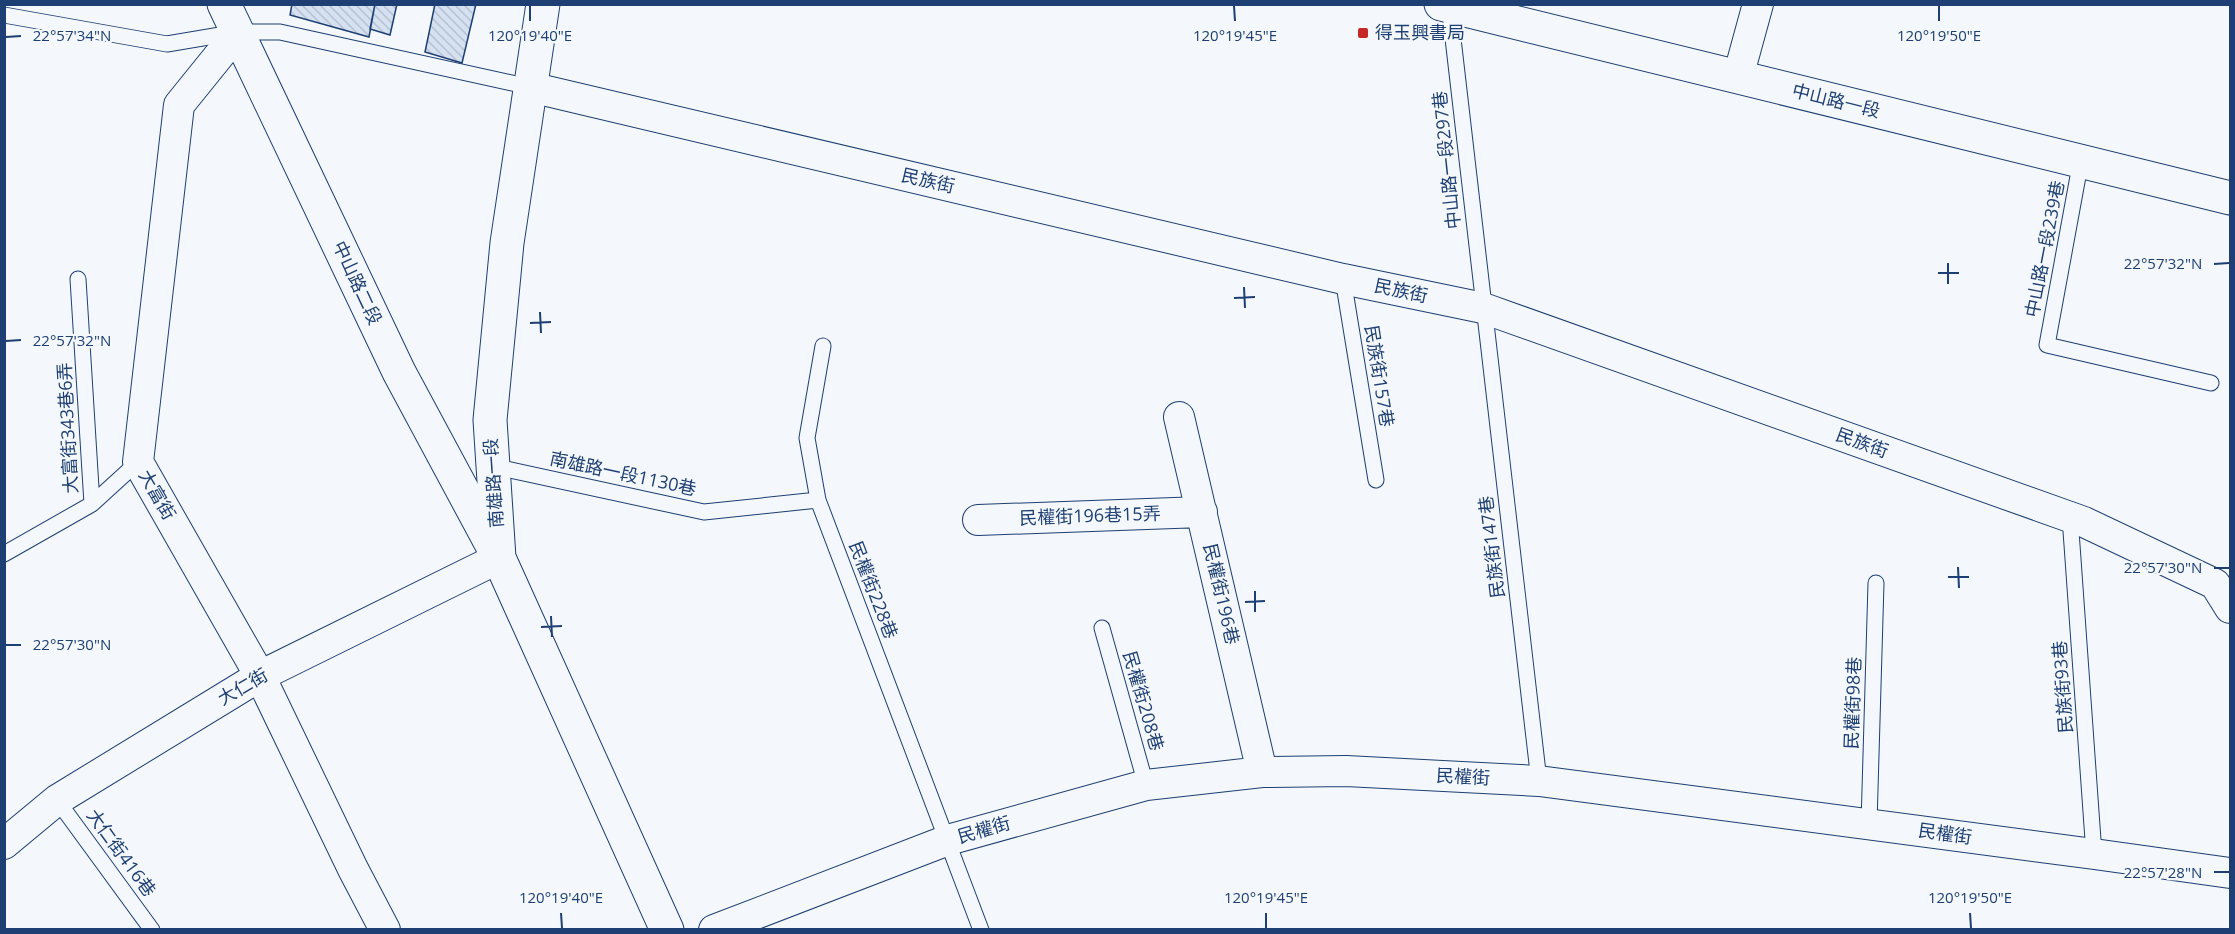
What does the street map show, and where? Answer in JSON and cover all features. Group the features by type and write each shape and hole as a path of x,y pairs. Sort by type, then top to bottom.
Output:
{"street":[{"name":"南雄路一段","path":"543,4 507,243 490,420 499,558 667,930"},
{"path":"1737,77 1758,4"},
{"name":"中山路一段","path":"1446,5 2230,198"},
{"name":"大富街","path":"231,18 179,105 138,462 260,676 385,930"},
{"name":"中山路二段","path":"231,18 399,372 499,558"},
{"name":"民族街","path":"530,87 1343,279 1483,308 2084,522 2215,584 2230,608"},
{"name":"民權街196巷","path":"1179,417 1262,772"},
{"name":"民權街196巷15弄","path":"978,520 1202,512"},
{"name":"大仁街","path":"4,844 57,800 260,676 499,558"},
{"name":"民權街","path":"714,930 948,840 1146,785 1262,772 1346,771 1539,781 2230,873"}],"lane":[{"name":"中山路一段297巷","path":"1446,5 1483,308"},
{"path":"4,15 167,44 231,18 280,32 530,87"},
{"name":"中山路一段239巷","path":"2081,160 2047,345 2211,383"},
{"name":"大富街343巷6弄","path":"78,279 92,504"},
{"name":"民族街157巷","path":"1343,279 1376,480"},
{"name":"民族街147巷","path":"1483,308 1539,781"},
{"name":"民權街228巷","path":"823,346 807,438 818,500 981,930"},
{"path":"4,554 92,504 138,462"},
{"name":"南雄路一段1130巷","path":"492,466 704,512 818,500"},
{"name":"民族街93巷","path":"2070,518 2094,854"},
{"name":"民權街98巷","path":"1869,824 1876,583"},
{"name":"民權街208巷","path":"1102,628 1146,785"},
{"name":"大仁街416巷","path":"57,800 152,930"}],"building":[{"path":"292,4 375,4 369,37 290,15"},
{"path":"375,4 397,4 390,35 370,29"},
{"path":"435,4 476,4 462,63 425,52"}],"place":[{"name":"得玉興書局","path":"1363,33"}]}
